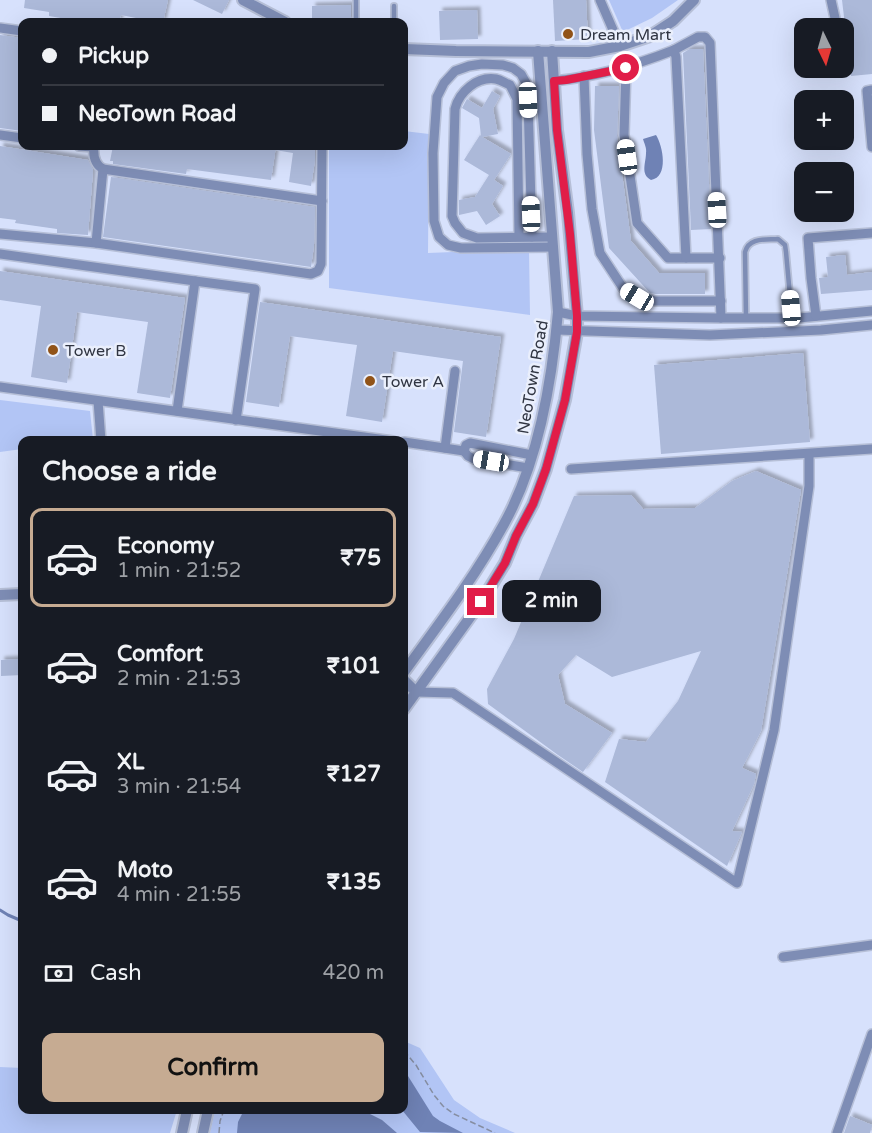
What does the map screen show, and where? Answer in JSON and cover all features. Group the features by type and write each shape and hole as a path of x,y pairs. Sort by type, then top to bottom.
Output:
{"street":[{"path":"243,0 277,18"},
{"path":"600,0 620,46"},
{"path":"408,50 589,52 620,46 650,36 673,21 694,0"},
{"path":"831,0 835,18"},
{"path":"0,28 18,30"},
{"path":"554,76 566,80 626,68 674,50 698,37 705,36 710,43 722,318"},
{"path":"674,50 686,258"},
{"name":"NeoTown Road","path":"408,667 465,589 505,523 528,468 542,421 555,347 558,312 538,51"},
{"name":"NeoTown Road","path":"408,703 481,602 505,563 533,504 546,469 565,400 577,332 577,316 568,213 557,130 552,51"},
{"path":"532,237 526,83 521,74 503,65 482,64 454,71 444,82 437,97 433,198 434,221 440,237 448,245 461,248 553,242"},
{"path":"626,68 624,135 637,224 668,258 720,258"},
{"path":"584,76 587,154 592,209 600,253 623,288 637,297 655,301 721,304"},
{"path":"519,237 517,99 510,84 498,79 488,79 471,85 457,101 452,216 459,229 477,238 532,237 553,242"},
{"path":"872,90 867,91 872,147"},
{"path":"0,135 18,137"},
{"path":"95,150 97,165 103,169 322,201"},
{"path":"0,234 96,243 311,274 318,271 321,264 322,150"},
{"path":"96,243 103,169"},
{"path":"816,316 808,238 872,233"},
{"path":"0,254 255,289 236,420"},
{"path":"177,411 195,281"},
{"path":"558,312 577,316 792,318 872,311"},
{"path":"557,330 710,335 821,330 872,325"},
{"path":"445,448 455,371"},
{"path":"0,387 356,436"},
{"path":"98,401 101,436"},
{"path":"408,443 464,451 474,459 528,468"},
{"path":"464,451 470,443 532,455"},
{"path":"571,470 872,449"},
{"path":"408,684 416,692 453,693 737,883 774,730 809,486 809,454"},
{"path":"0,595 18,594"},
{"path":"783,957 872,945"},
{"path":"837,1133 872,1034"},
{"path":"182,1133 186,1114"},
{"path":"203,1133 207,1114"}],"lane":[{"path":"356,0 356,18"},
{"path":"394,6 394,18"},
{"path":"746,318 745,252 747,245 752,241 778,239 785,245 792,318"}],"path":[{"path":"408,1056 443,1106 454,1114 495,1133"},
{"path":"219,1133 223,1114"}],"shaded area":[{"path":"609,0 678,0 652,18 623,32"},
{"path":"408,131 429,134 428,253 529,249 530,315 329,288 329,150 408,150"},
{"path":"656,135 661,146 663,160 657,178 651,180 644,168 646,147 643,139"},
{"path":"0,400 90,411 93,436 18,436 18,450 0,452"},
{"path":"408,1043 420,1048 454,1100 480,1118 515,1133 210,1133 214,1114 408,1114"},
{"path":"0,1067 18,1068 18,1114 176,1114 170,1133 0,1133"},
{"path":"408,1076 433,1116 463,1133 420,1132 405,1114 408,1114"},
{"path":"242,1114 370,1114 382,1120 397,1133 237,1133 238,1122"}],"building":[{"path":"25,0 168,0 164,18 136,18 121,15 120,18 60,18 49,16 49,12 24,8"},
{"path":"193,0 229,0 222,14"},
{"path":"553,0 586,0 588,39 555,41"},
{"path":"842,0 872,0 872,74 854,76 854,18 844,18"},
{"path":"351,5 351,18 312,18 312,6"},
{"path":"477,10 478,39 440,40 439,11"},
{"path":"0,35 18,37 18,130 0,128"},
{"path":"690,49 703,49 711,229 691,230 683,53"},
{"path":"595,86 619,86 617,136 631,241 659,273 705,273 705,294 650,293 609,248 594,130"},
{"path":"492,91 500,96 493,109 498,134 482,137 511,154 494,180 503,186 492,204 500,216 486,225 477,211 459,215 459,200 475,197 489,175 464,160 481,136 479,118 462,108 467,99 482,108"},
{"path":"0,146 88,160 93,170 88,235 57,233 57,229 15,223 16,220 0,218"},
{"path":"112,150 275,150 271,180 187,169 186,174 113,164 113,161 110,161"},
{"path":"275,150 315,150 311,186 289,182 293,153"},
{"path":"111,177 315,207 311,267 103,237"},
{"path":"845,255 847,275 872,272 872,290 821,294 819,278 828,277 826,257"},
{"name":"Tower B","path":"0,271 185,298 170,398 137,393 148,322 77,312 67,383 31,377 41,306 0,300"},
{"name":"Tower A","path":"260,302 501,337 486,437 454,432 463,361 393,351 382,422 346,416 357,345 290,336 279,407 246,402"},
{"path":"803,353 810,442 661,454 654,365"},
{"path":"756,471 801,490 761,731 742,768 756,774 754,784 732,831 742,832 727,866 605,782 619,739 646,742 678,701 701,651 612,677 576,655 558,675 565,704 612,733 583,772 488,704 487,689 514,639 574,496 631,495 643,509 695,508 732,481"},
{"path":"18,659 18,675 1,676 1,660"},
{"path":"850,1116 872,1125 870,1133 844,1133"}],"waterway":[{"path":"0,910 18,919"}],"place":[{"name":"Dream Mart","path":"568,34"},
{"name":"Tower B","path":"53,350"},
{"name":"Tower A","path":"370,381"}],"route":[{"path":"481,602 505,563 533,504 546,469 565,400 577,332 570,234 557,130 554,81 626,68"}]}
